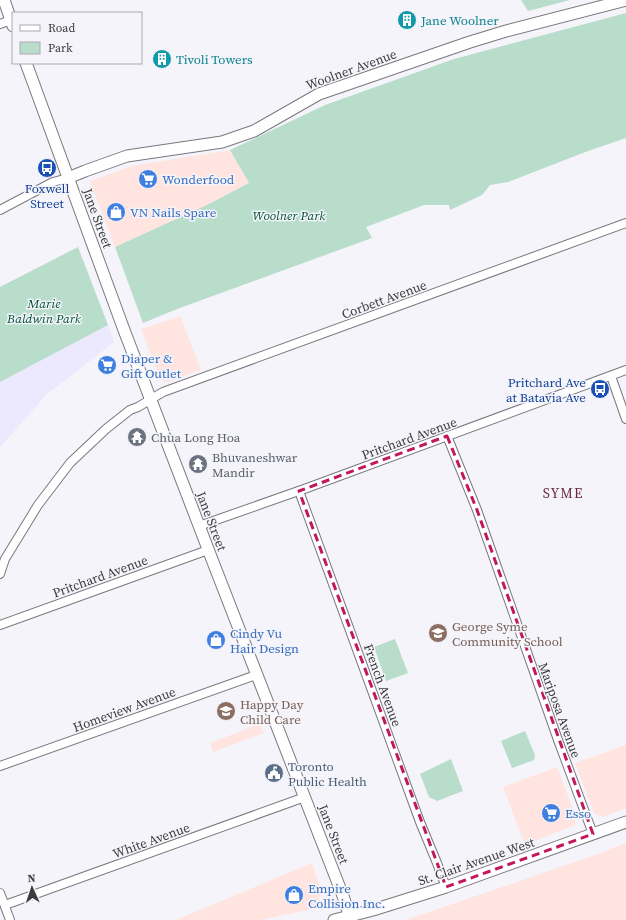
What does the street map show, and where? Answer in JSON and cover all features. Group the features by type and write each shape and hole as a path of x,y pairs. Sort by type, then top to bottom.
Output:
{"main road":[{"path":"4,0 12,23"},
{"name":"Woolner Avenue","path":"68,178 85,170 127,156 222,142 254,131 319,94 470,42 506,31 626,0"},
{"name":"Jane Street","path":"26,64 124,330 351,918"},
{"name":"St. Clair Avenue West","path":"334,920 351,918 446,887 626,822"}],"street":[{"path":"0,24 12,23"},
{"path":"0,210 53,182 68,178"},
{"name":"Corbett Avenue","path":"0,574 3,558 38,505 70,463 106,428 130,410 168,390 626,223"},
{"name":"Pritchard Avenue","path":"199,526 299,491 626,370"},
{"path":"611,376 626,418"},
{"name":"Mariposa Avenue","path":"446,436 477,510 562,752 593,834"},
{"name":"French Avenue","path":"299,491 420,822 446,887"},
{"name":"Pritchard Avenue","path":"0,625 208,550"},
{"name":"Homeview Avenue","path":"0,766 256,675"},
{"name":"White Avenue","path":"5,906 305,797"},
{"path":"0,894 10,920"}],"highlighted area":[{"path":"447,436 477,510 593,834 446,887 299,491"}],"shaded area":[{"path":"230,150 249,183 207,205 115,247 90,181 132,166"},
{"path":"180,316 201,370 167,382 163,381 160,377 141,329"},
{"path":"108,325 114,342 47,394 0,447 0,382"},
{"path":"260,724 264,733 213,752 210,743"},
{"path":"626,745 626,808 603,817 594,813 575,763"},
{"path":"557,767 576,817 575,825 525,845 503,787"},
{"path":"626,843 626,920 406,920 595,855"},
{"path":"312,863 320,887 320,895 319,901 316,905 307,910 260,920 176,920"}],"green space":[{"path":"521,0 570,0 528,11"},
{"name":"Woolner Park","path":"626,13 626,138 508,182 490,185 482,195 450,210 449,205 424,205 366,227 372,238 177,309 143,323 115,247 207,205 249,183 230,150 325,105 454,59"},
{"name":"Marie Baldwin Park","path":"78,247 108,325 0,382 0,287"},
{"path":"395,639 408,673 386,681 374,647"},
{"path":"525,731 535,755 534,760 512,768 501,741"},
{"path":"451,759 463,791 437,801 429,797 420,774"}],"place":[{"name":"Jane Woolner","path":"407,20"},
{"name":"Tivoli Towers","path":"162,59"},
{"name":"Foxwell Street","path":"47,168"},
{"name":"Wonderfood","path":"148,179"},
{"name":"VN Nails Spare","path":"116,212"},
{"name":"Diaper & Gift Outlet","path":"107,365"},
{"name":"Pritchard Ave at Batavia Ave","path":"600,389"},
{"name":"Chùa Long Hoa","path":"137,437"},
{"name":"Bhuvaneshwar Mandir","path":"198,464"},
{"name":"George Syme Community School","path":"438,633"},
{"name":"Cindy Vu Hair Design","path":"216,640"},
{"name":"Happy Day Child Care","path":"226,711"},
{"name":"Toronto Public Health","path":"274,773"},
{"name":"Esso","path":"551,813"},
{"name":"Empire Collision Inc.","path":"294,895"}],"district":[{"name":"SYME","path":"563,493"}]}
